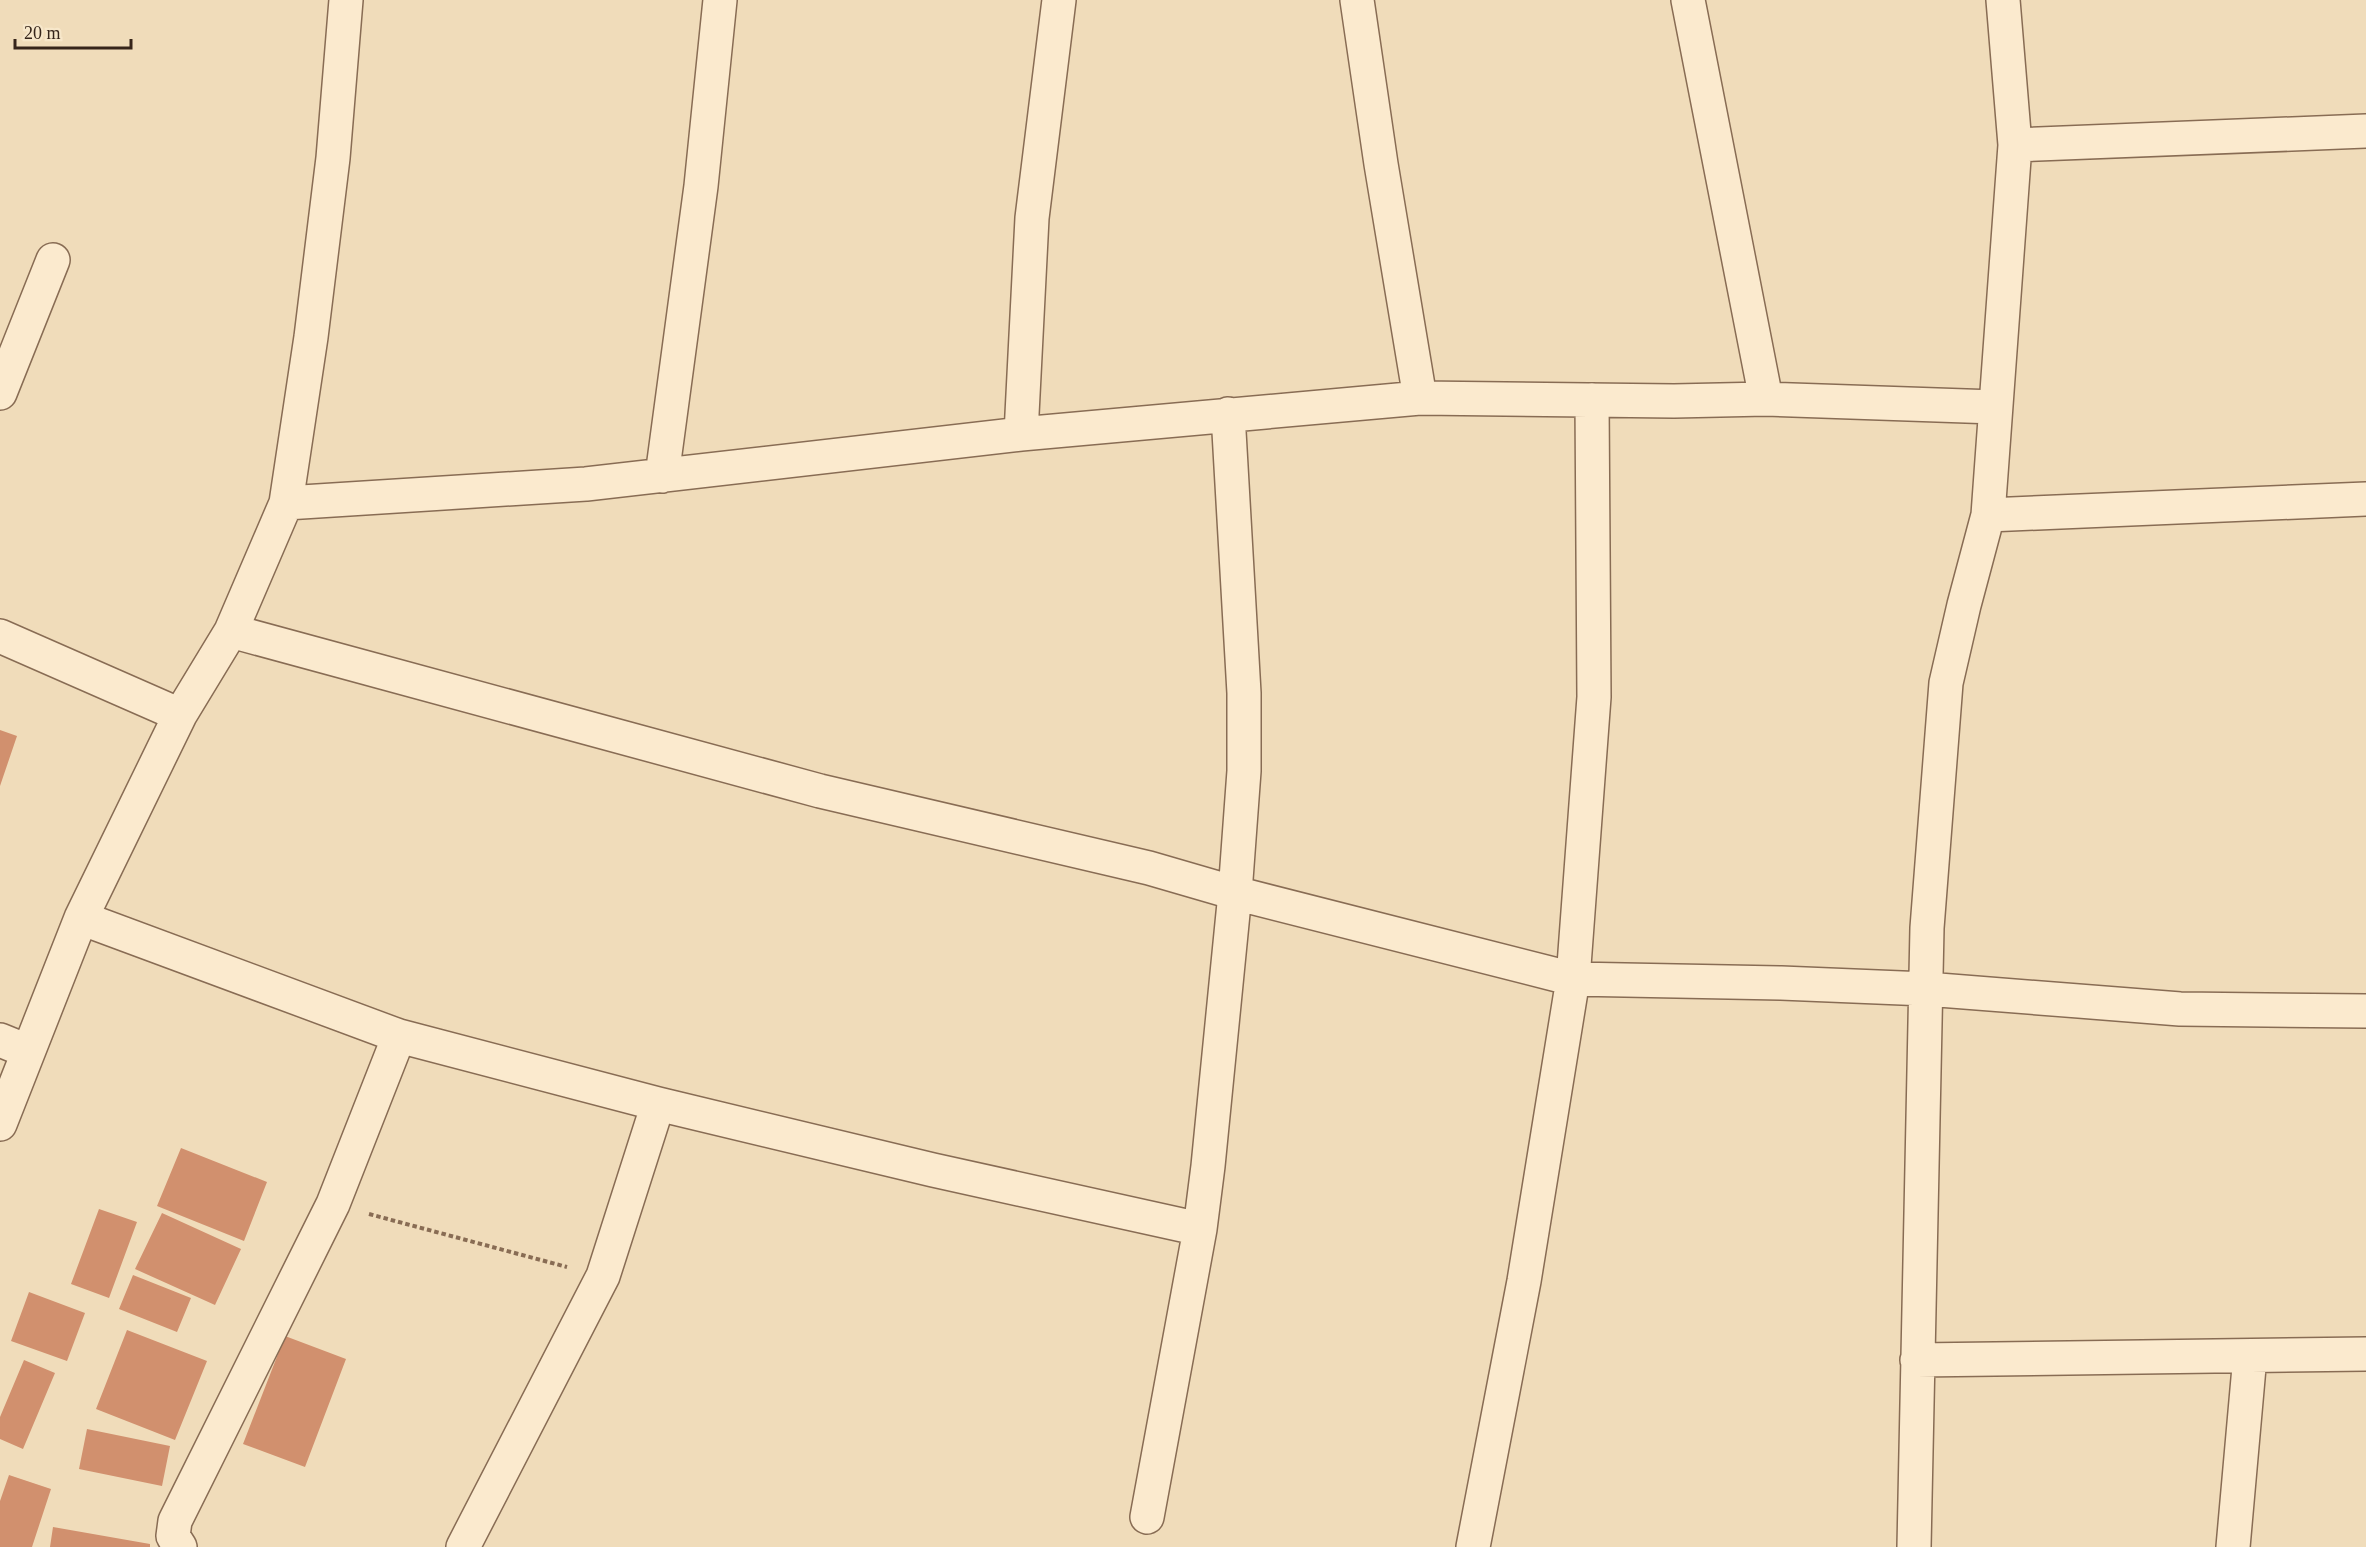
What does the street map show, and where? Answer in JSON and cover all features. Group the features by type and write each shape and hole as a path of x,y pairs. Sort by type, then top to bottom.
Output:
{"street":[{"path":"0,1124 14,1046 81,918 180,715 231,631 286,503 311,337 333,159 346,0"},
{"path":"662,476 701,186 720,0"},
{"path":"1021,434 1032,218 1059,0"},
{"path":"1357,0 1381,164 1420,398"},
{"path":"1688,0 1766,399"},
{"path":"1914,1547 1927,928 1946,683 1988,514 2015,145 2003,0"},
{"path":"2015,145 2366,131"},
{"path":"0,393 53,260"},
{"path":"286,503 586,484 1021,434 1420,398 1674,401 1766,399 1995,407"},
{"path":"1473,1547 1524,1281 1573,979 1594,697 1592,400"},
{"path":"1147,1517 1200,1228 1235,893 1245,771 1244,693 1228,414"},
{"path":"1988,514 2366,499"},
{"path":"231,631 820,791 1149,868 1235,893 1573,979 1781,983 1926,989 2180,1009 2366,1011"},
{"path":"0,636 180,715"},
{"path":"81,918 399,1036 658,1104 933,1170 1200,1228"},
{"path":"180,1547 173,1536 176,1521 333,1204 399,1036"},
{"path":"463,1547 603,1276 658,1104"},
{"path":"1917,1360 2366,1354"},
{"path":"2232,1547 2250,1356"}],"path":[{"path":"333,1204 603,1276"}],"building":[{"path":"0,730 17,736 0,786"},
{"path":"181,1148 267,1182 244,1241 157,1206"},
{"path":"99,1209 137,1222 109,1298 71,1284"},
{"path":"162,1213 241,1249 215,1305 135,1269"},
{"path":"133,1275 191,1298 177,1332 119,1309"},
{"path":"29,1292 85,1313 67,1361 11,1341"},
{"path":"127,1330 207,1361 175,1440 96,1409"},
{"path":"285,1336 346,1359 305,1467 243,1444"},
{"path":"24,1360 55,1373 23,1449 0,1439 0,1417"},
{"path":"87,1429 170,1446 162,1486 79,1469"},
{"path":"9,1475 51,1489 32,1547 0,1547 0,1501"},
{"path":"53,1527 150,1544 150,1547 50,1547"}]}
